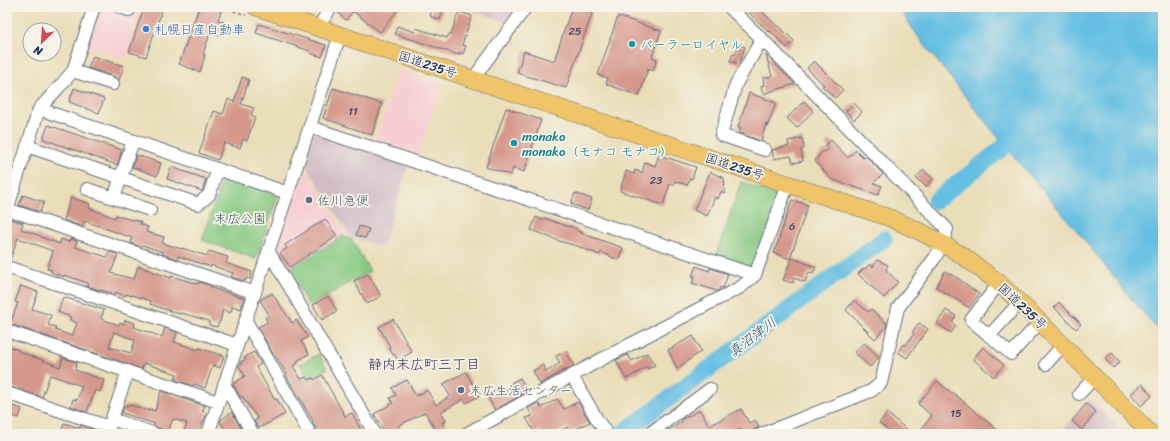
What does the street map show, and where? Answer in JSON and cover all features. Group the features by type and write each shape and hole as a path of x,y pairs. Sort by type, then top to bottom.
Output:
{"highway":[{"name":"国道235号","path":"256,7 890,218 923,233 962,256 999,283 1020,302 1151,434"}],"street":[{"path":"94,7 73,71 39,109 7,209 255,293"},
{"path":"318,28 331,7"},
{"path":"473,79 526,7"},
{"path":"729,7 947,229 943,244 934,259 898,308 881,383 871,391 762,434"},
{"path":"208,434 340,35"},
{"path":"762,39 736,84 721,135 765,150"},
{"path":"73,71 113,84"},
{"path":"39,109 288,193"},
{"path":"310,127 755,275"},
{"path":"114,198 133,141"},
{"path":"27,146 198,204 209,195 218,169"},
{"path":"466,434 602,359 740,287 755,275 788,184"},
{"path":"87,189 150,210"},
{"path":"269,252 374,434"},
{"path":"7,267 237,345"},
{"path":"999,283 971,320 1010,354 1040,322"},
{"path":"989,336 1020,302"},
{"path":"246,321 310,434"},
{"path":"7,331 218,402"},
{"path":"1046,364 1063,345"},
{"path":"7,393 109,427 128,371"},
{"path":"572,376 607,434"},
{"path":"1079,394 1095,377"},
{"path":"224,384 253,434"},
{"path":"649,434 710,389"},
{"path":"112,419 156,434"}],"shaded area":[{"path":"101,7 143,7 125,59 87,46"},
{"path":"464,7 516,7 505,22"},
{"path":"399,69 442,84 418,155 375,140"},
{"path":"314,133 408,166 382,247 350,236 304,162"},
{"name":"佐川急便","path":"304,167 345,233 289,268 277,248"},
{"path":"1089,400 1127,434 1059,434"}],"green space":[{"name":"末広公園","path":"224,176 278,195 256,259 202,240"},
{"path":"741,182 780,196 756,265 750,267 716,255"},
{"path":"343,236 352,240 370,271 309,306 288,270"},
{"path":"319,354 327,369 309,379 300,364"}],"water":[{"path":"898,7 1163,7 1163,335 1005,146 922,42"}],"building":[{"name":"札幌日産自動車","path":"144,7 163,7 146,57 129,52"},
{"path":"199,7 216,7 222,9 218,20 224,22 219,36 210,33 203,54 205,55 200,72 179,64"},
{"path":"338,7 400,7 380,32 353,11 346,20 337,12"},
{"path":"433,7 443,10 440,20 430,16"},
{"path":"572,7 581,7 593,11 566,88 517,73 524,51 554,61"},
{"path":"743,7 757,7 794,41 787,48"},
{"path":"459,11 472,16 462,45 466,46 463,54 459,52 459,55 395,34 397,26 415,32 416,28 447,38 449,34 451,34"},
{"name":"パーラーロイヤル","path":"618,16 661,31 652,57 657,59 653,71 648,69 639,96 606,84 608,78 598,75"},
{"path":"259,24 326,45 322,57 310,53 310,51 256,33"},
{"path":"739,45 745,47 739,64 730,61 733,54 735,55"},
{"path":"766,55 795,84 763,94 761,86 764,85 763,78 772,76"},
{"path":"93,56 124,66 119,80 115,77 88,68"},
{"path":"814,61 843,90 835,98 822,86 824,85 807,68"},
{"path":"242,77 249,80 241,104 254,108 251,115 255,117 247,141 243,139 240,148 224,143 218,160 199,153 214,111 223,114 228,99 234,102"},
{"path":"74,88 104,99 99,113 69,102"},
{"path":"333,88 382,104 372,135 323,118"},
{"path":"749,93 776,103 767,127 766,123 761,141 739,133 741,128 738,127"},
{"path":"804,101 813,111 797,128 787,118"},
{"path":"854,103 862,112 854,120 846,111"},
{"name":"monako monako（モナコ モナコ）","path":"506,108 541,120 524,172 513,168 511,175 486,167"},
{"path":"48,125 122,150 117,165 43,139"},
{"path":"802,138 804,149 801,149 803,161 793,163 791,156 774,159 772,150 789,146 788,141"},
{"path":"831,140 848,158 856,150 864,158 866,156 883,174 874,183 882,186 878,195 831,179 815,161 821,153 829,149 825,145"},
{"path":"136,155 161,163 157,176 132,167"},
{"path":"659,155 696,167 692,179 690,178 687,185 675,181 674,185 670,184 663,205 620,191 626,171 634,174 635,170 642,173 645,162 655,166"},
{"path":"171,167 206,179 202,191 167,179"},
{"path":"923,170 933,179 926,187 916,178"},
{"path":"710,172 724,178 725,194 721,192 718,199 715,197 707,216 694,210"},
{"path":"575,193 592,199 588,210 571,204"},
{"path":"23,195 44,202 40,212 19,205"},
{"path":"71,197 90,204 89,208 115,218 116,215 141,222 140,224 148,227 146,232 164,237 162,243 207,256 209,251 228,257 226,263 252,272 250,279 246,278 245,281 231,277 233,273 211,265 211,267 178,256 178,259 142,245 141,247 131,243 132,238 85,221 83,227 64,220"},
{"path":"792,200 808,205 790,259 774,253"},
{"path":"536,217 569,226 577,229 577,231 582,232 581,233 623,248 618,260 601,252 600,255 531,230"},
{"path":"11,219 23,223 21,229 60,244 61,239 69,242 70,239 77,241 75,247 107,257 109,252 118,254 111,273 134,279 138,266 171,278 171,276 198,284 199,282 212,286 212,288 244,298 241,309 233,306 230,313 223,309 220,322 217,327 209,325 209,321 167,310 150,304 151,301 132,295 126,294 125,296 116,292 116,294 96,289 87,286 88,283 51,272 52,270 47,269 53,251 18,238 10,260 7,260 7,228"},
{"path":"325,219 337,236 290,267 280,253 287,248 285,245"},
{"path":"359,226 369,229 365,238 356,235"},
{"path":"792,258 816,267 813,273 809,272 805,282 794,278 793,283 783,280"},
{"path":"877,260 888,265 886,270 898,282 884,298 858,274 870,264 873,267"},
{"path":"696,266 709,271 710,268 728,274 723,288 720,287 717,291 692,283 695,276 692,276"},
{"path":"945,271 959,279 979,294 969,308 936,287"},
{"path":"368,274 381,296 367,304 354,281"},
{"path":"21,286 38,292 32,309 51,315 48,325 56,327 55,330 72,336 77,323 70,320 71,317 58,312 63,297 104,310 101,319 119,325 120,323 124,324 125,320 135,323 134,327 162,337 165,328 177,332 174,342 198,350 199,348 224,356 220,368 213,365 205,388 194,384 193,386 175,380 177,374 144,363 142,369 10,324 18,303 15,302","holes":["114,332 135,340 131,353 109,347"]},
{"path":"272,293 292,323 296,320 308,337 301,341 309,354 297,361 298,363 293,366 301,379 306,377 308,380 313,378 314,380 322,375 345,416 352,413 363,434 319,434 286,375 287,374 273,354 258,327 268,322 265,318 269,315 260,300"},
{"path":"328,296 337,311 322,320 313,305"},
{"path":"854,300 868,312 871,309 887,324 875,339 846,310"},
{"path":"1059,302 1081,324 1076,329 1054,307"},
{"path":"946,310 956,316 952,322 956,326 951,333 937,323"},
{"path":"393,319 412,352 398,360 394,354 393,355 379,327"},
{"path":"919,323 928,329 907,358 898,352 903,344 905,346 914,334 912,332"},
{"path":"693,336 701,351 677,369 668,350"},
{"path":"864,343 879,357 870,367 854,352"},
{"path":"7,346 60,367 63,358 77,362 75,370 104,380 100,392 95,390 87,412 71,406 73,399 77,400 82,386 50,375 42,397 7,386"},
{"path":"983,347 1004,365 994,377 973,359"},
{"path":"566,351 574,366 540,384 533,371 543,365 546,372 560,363 556,356"},
{"path":"254,352 261,364 256,367 285,414 259,428 254,421 258,419 242,396 240,397 233,384 245,376 239,366 242,364 241,362 246,359 245,357"},
{"path":"647,353 655,365 648,369 647,367 626,379 616,360 628,355 632,361"},
{"path":"1112,353 1120,362 1113,368 1105,359"},
{"path":"466,372 479,396 466,403 464,399 441,412 446,421 442,423 449,434 438,434 425,412 398,426 403,434 386,434 374,414 393,403 390,398 396,395 392,388 407,380 416,396 427,390 436,405 450,396 443,384"},
{"path":"520,378 528,391 495,410 487,396 497,390 499,393"},
{"path":"937,381 1002,434 917,434 932,416 918,404"},
{"path":"1142,384 1152,396 1141,406 1131,394"},
{"path":"161,391 205,406 202,411 207,413 198,434 183,434 187,423 173,419 167,434 162,434 161,429 154,426 155,424 122,413 125,405 155,411"},
{"path":"557,399 564,409 578,402 590,422 570,432 567,427 555,434 544,434 541,430 535,433 526,418 532,416 528,408 538,403 541,408"},
{"path":"7,404 22,409 19,418 7,414"},
{"path":"1086,404 1096,412 1082,430 1072,421"},
{"path":"741,409 749,423 755,420 759,427 746,434 743,434 740,429 731,434 694,434 702,429 693,434 662,434 682,422 681,420 700,410 709,426"},
{"path":"232,412 244,434 228,434 220,421"},
{"path":"887,413 912,434 893,434 879,423"},
{"path":"64,423 80,428 81,425 106,434 61,434"}],"waterway":[{"name":"真沼津川","path":"935,201 1005,146"},
{"name":"真沼津川","path":"621,434 884,239"}],"place":[{"name":"札幌日産自動車","path":"146,29"},
{"name":"パーラーロイヤル","path":"632,44"},
{"name":"monako monako（モナコ モナコ）","path":"514,143"},
{"name":"佐川急便","path":"309,200"},
{"name":"末広生活センター","path":"461,390"}],"district":[{"name":"静内末広町三丁目","path":"424,364"}]}
